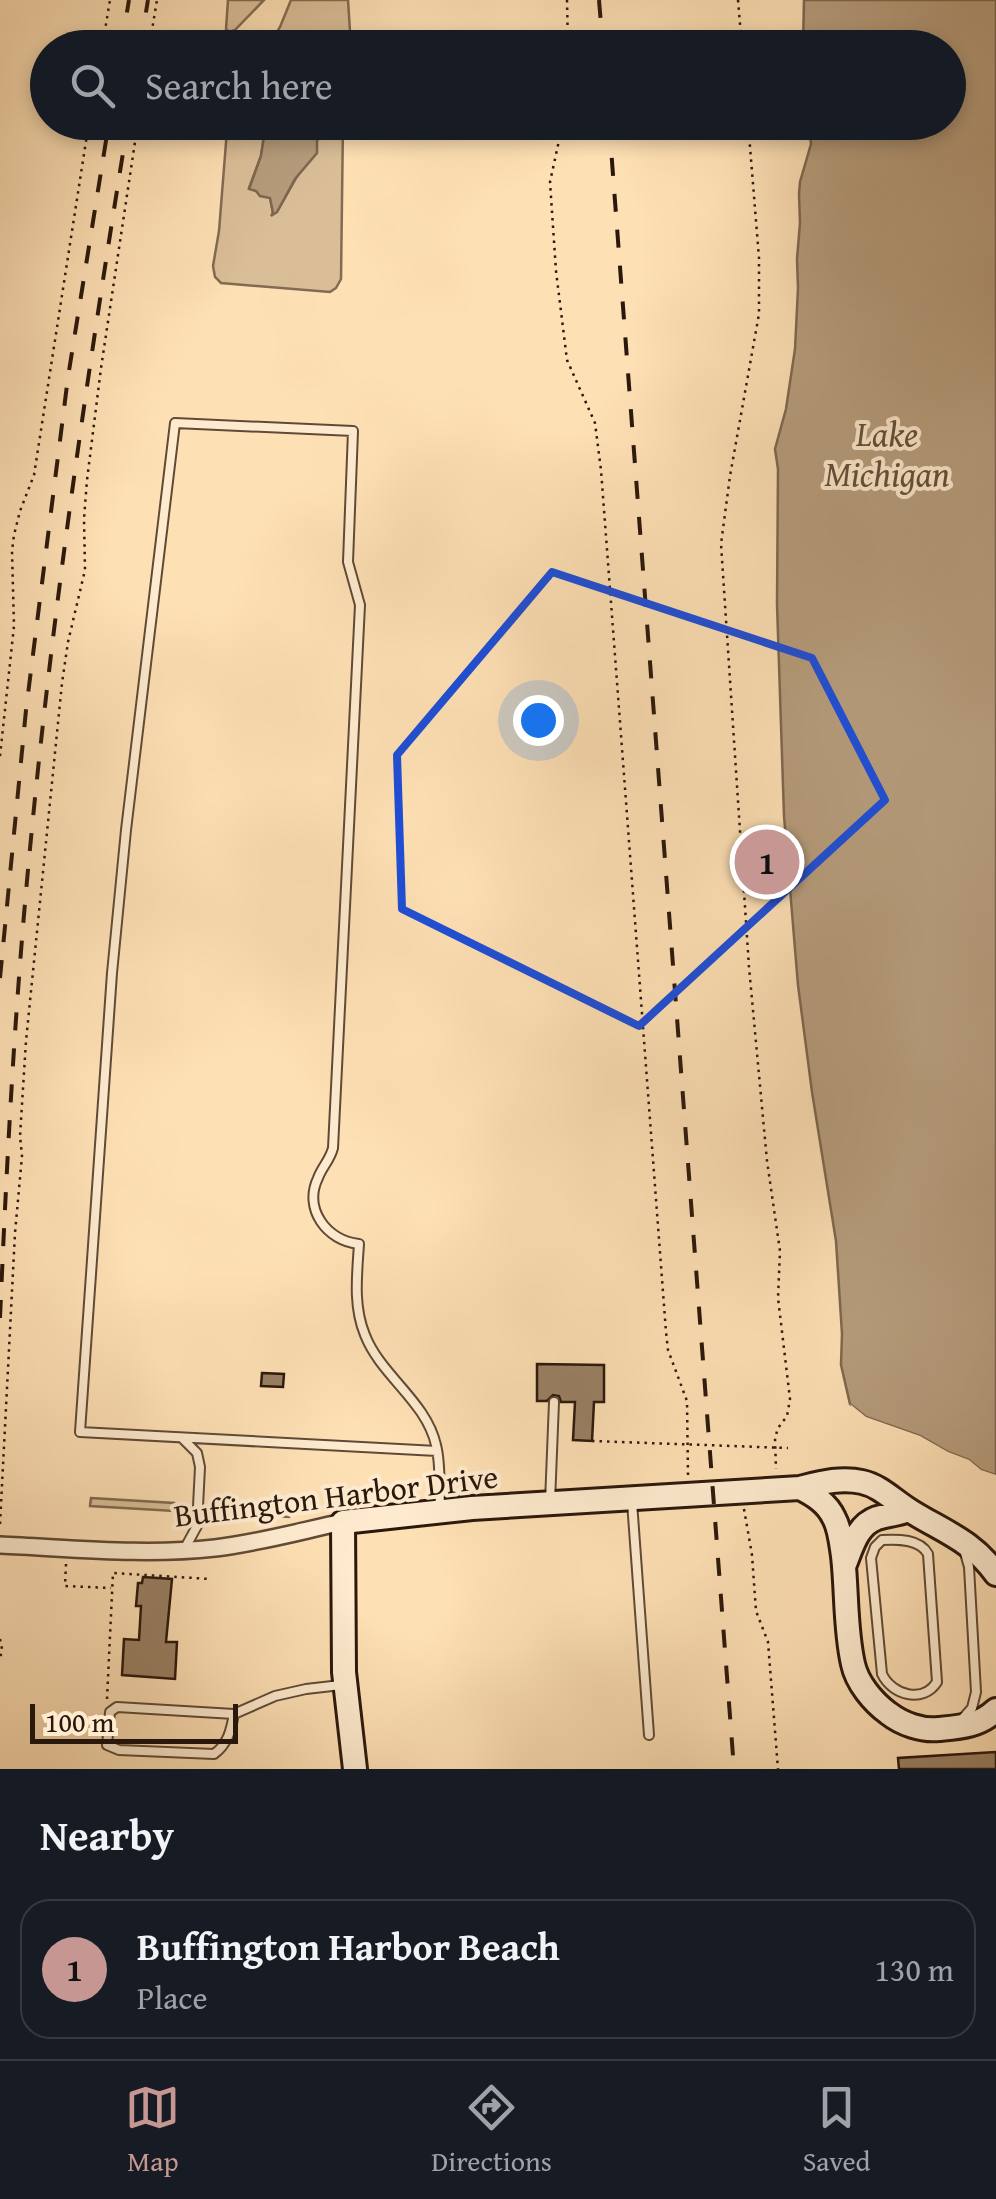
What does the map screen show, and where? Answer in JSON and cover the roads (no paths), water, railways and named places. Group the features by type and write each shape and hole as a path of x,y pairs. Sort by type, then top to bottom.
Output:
{"street":[{"name":"Buffington Harbor Drive","path":"0,1545 148,1552 220,1548 343,1522 440,1511 788,1489 849,1480 883,1491 960,1538 981,1554 996,1574"},
{"path":"788,1489 814,1496 836,1520 853,1667 878,1706 902,1711 928,1730 971,1726 996,1710"},
{"path":"844,1567 854,1540 866,1524 909,1510"},
{"path":"343,1522 345,1684 356,1769"}],"lane":[{"path":"437,1451 80,1432 112,973 174,423 353,431 348,562 360,606 333,1148 318,1176 313,1196 315,1210 330,1234 359,1244 356,1298 363,1332 382,1366 422,1415 436,1444 437,1451 440,1511"},
{"path":"550,1503 554,1402"},
{"path":"182,1438 197,1454 200,1467 197,1526 183,1550"},
{"path":"632,1498 649,1735"},
{"path":"923,1546 938,1526 968,1560 976,1700 966,1716 946,1728"},
{"path":"882,1540 917,1543 928,1554 937,1682 928,1692 909,1694 894,1690 882,1674 871,1558 882,1540"},
{"path":"234,1714 228,1737 214,1754 118,1750 107,1745 113,1709 234,1714 275,1696 345,1684"},
{"path":"902,1711 909,1694"}],"water":[{"name":"Lake Michigan","path":"804,0 996,0 996,1475 920,1436 866,1417 850,1404 841,1365 836,1241 798,985 784,816 777,604 775,449 795,349 799,194 811,140 966,140 966,30 803,30"},
{"path":"263,140 317,140 317,153 271,216 270,198 249,189"}],"railway":[{"path":"124,30 129,0"},
{"path":"143,30 148,0"},
{"path":"599,0 602,30"},
{"path":"0,978 26,710 68,377 106,140"},
{"path":"0,1318 13,1058 34,805 69,511 125,140"},
{"path":"610,140 734,1769"}],"place":[{"name":"Buffington Harbor Beach","path":"767,862"}]}
